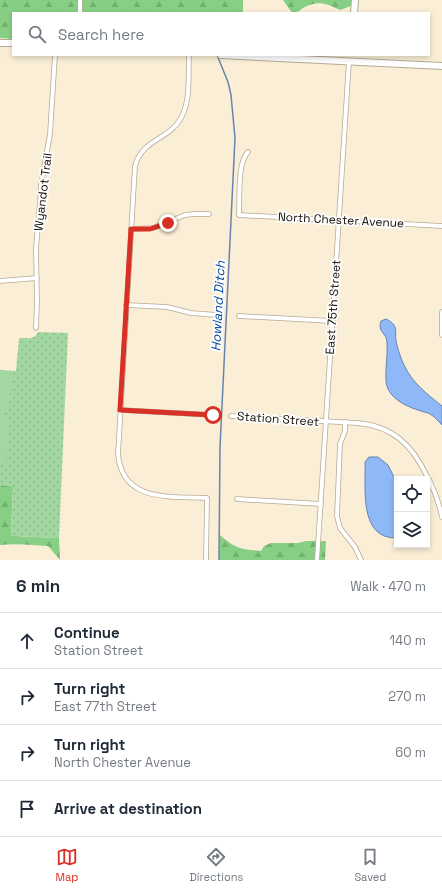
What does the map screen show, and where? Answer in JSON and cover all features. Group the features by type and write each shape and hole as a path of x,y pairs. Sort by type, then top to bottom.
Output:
{"street":[{"path":"80,0 80,12"},
{"path":"354,12 355,0"},
{"path":"0,43 12,43"},
{"name":"Wyandot Trail","path":"36,328 36,248 41,185 50,134 55,56"},
{"path":"189,56 186,101 181,117 172,129 144,149 137,159 134,170 118,461 121,471 128,481 137,489 148,494 207,498 206,560"},
{"path":"267,56 350,58 442,66"},
{"name":"East 75th Street","path":"317,560 350,58"},
{"name":"North Chester Avenue","path":"248,152 244,158 242,166 239,215 442,226"},
{"path":"131,229 153,228 185,215 209,214"},
{"path":"0,281 37,278"},
{"path":"126,305 168,307 191,313 217,315"},
{"path":"442,312 442,336"},
{"path":"239,316 332,321"},
{"path":"120,410 213,415"},
{"name":"Station Street","path":"231,416 361,423 376,426 392,433 406,444 418,459 432,485 438,500 442,517"},
{"path":"345,422 345,431 340,444 337,516 340,528 356,547 361,560"},
{"path":"237,499 320,504"}],"green space":[{"path":"0,0 243,0 243,12 12,12 12,39 0,38"},
{"path":"283,0 351,0 351,6 340,10 326,4 317,3 297,12 291,12"},
{"path":"38,332 68,333 59,538 11,536 13,486 0,485 0,370 16,371 19,338 33,337 37,335"},
{"path":"0,371 12,372 9,410 6,413 0,413"},
{"path":"0,417 6,417 10,422 6,463 0,462"},
{"path":"0,485 13,486 11,536 59,538 60,560 48,546 18,544 0,545"},
{"path":"220,535 239,548 261,551 264,546 271,543 326,541 325,560 219,560"}],"water":[{"path":"386,319 395,327 396,341 400,356 408,373 419,387 442,406 442,425 430,414 402,403 393,396 387,387 387,339 380,328 381,321"},
{"path":"369,457 378,457 388,465 394,477 394,538 384,536 376,530 370,521 365,497 365,462"}],"waterway":[{"name":"Howland Ditch","path":"217,56 228,82 231,95 235,138 220,447 219,560"}],"route":[{"path":"168,223 150,229 131,229 120,410 213,415"}]}
